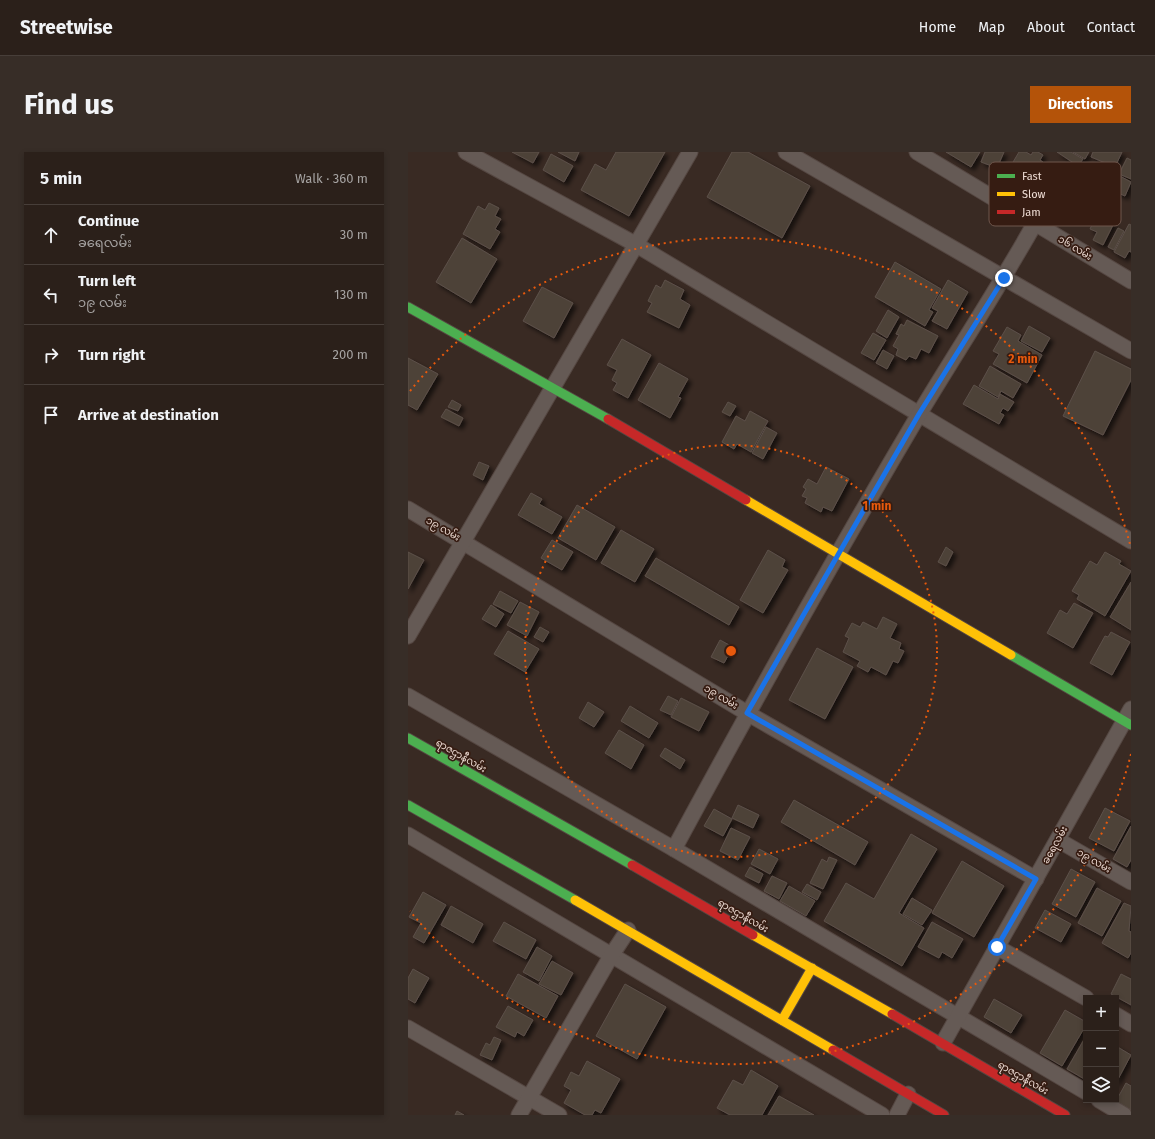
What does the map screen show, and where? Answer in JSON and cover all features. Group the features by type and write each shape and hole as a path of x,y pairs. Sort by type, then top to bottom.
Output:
{"main road":[{"path":"408,307 552,387 838,554 1129,718"},
{"name":"ရာဇဌာနီလမ်း","path":"408,738 943,1043 1065,1115"},
{"path":"408,805 628,930 944,1115"},
{"path":"782,1020 812,968"}],"street":[{"path":"466,152 635,244 1131,541"},
{"path":"408,636 635,244 690,152"},
{"path":"786,152 1131,351"},
{"name":"၁၆ လမ်း","path":"917,152 989,195"},
{"path":"674,849 747,713 838,554 919,414 1004,278 1033,226"},
{"name":"၁၆ လမ်း","path":"1040,226 1131,281"},
{"name":"၁၉ လမ်း","path":"408,509 747,713 1036,879"},
{"path":"408,696 674,849 1083,1090"},
{"name":"ခရေလမ်း","path":"943,1043 1129,718"},
{"path":"408,835 882,1115"},
{"name":"၁၉ လမ်း","path":"1058,840 1131,882"},
{"path":"519,1115 611,956 628,930"},
{"path":"997,947 1083,996"},
{"path":"1119,1017 1131,1024"},
{"path":"408,1028 559,1115"},
{"path":"897,1115 908,1094"},
{"path":"1104,1103 1124,1115"}],"building":[{"path":"512,152 539,152 533,163"},
{"path":"558,152 579,152 575,161"},
{"path":"616,152 665,152 629,216 581,190 595,164 606,170"},
{"path":"732,152 748,152 810,186 782,238 707,197"},
{"path":"946,152 980,152 971,167"},
{"path":"985,152 1004,152 1000,162 989,162 989,165 981,162"},
{"path":"1019,152 1026,152 1031,155 1033,152 1038,152 1043,155 1040,160 1043,162 1013,162"},
{"path":"1057,152 1071,152 1083,159 1081,162 1072,162"},
{"path":"1073,152 1089,152 1085,159"},
{"path":"1093,152 1122,152 1117,162 1103,162 1091,157"},
{"path":"551,154 573,166 564,182 543,170"},
{"path":"1127,158 1131,160 1131,179 1121,175 1121,170"},
{"path":"1121,177 1131,182 1125,196 1121,194"},
{"path":"489,203 499,208 495,216 501,219 495,229 500,232 490,249 463,234 478,206 485,210"},
{"path":"1129,224 1131,225 1131,252 1129,251 1125,258 1114,252"},
{"path":"1091,226 1112,226 1103,245 1093,240 1097,232 1090,229"},
{"path":"1118,228 1124,231 1114,250 1108,247"},
{"path":"462,238 497,259 471,303 436,282"},
{"path":"895,262 941,289 929,310 933,312 925,326 875,297"},
{"path":"665,280 684,290 680,299 690,305 679,328 647,312 652,303 648,301 656,285 661,288"},
{"path":"948,280 968,292 947,329 932,321 938,311 932,308"},
{"path":"542,287 573,303 554,338 523,321"},
{"path":"888,310 899,317 887,338 876,331"},
{"path":"907,320 938,336 929,353 921,349 916,359 909,356 906,360 896,355 898,349 893,346 899,335 896,334 901,324 904,326"},
{"path":"1029,326 1050,338 1042,352 1021,341"},
{"path":"1007,327 1021,335 1018,341 1042,355 1027,383 993,364 999,354 993,351"},
{"path":"873,333 886,340 874,360 861,353"},
{"path":"622,339 651,355 628,398 613,390 617,383 612,380 617,370 607,365"},
{"path":"883,350 894,356 887,369 876,363"},
{"path":"1095,351 1131,369 1131,380 1103,435 1063,416"},
{"path":"408,358 438,374 417,410 408,405"},
{"path":"659,363 688,379 678,397 681,398 670,418 638,400"},
{"path":"990,366 1021,384 1013,398 1001,391 998,397 979,386"},
{"path":"974,385 998,399 1000,394 1014,402 1008,411 1003,408 1000,413 1004,415 999,424 963,404"},
{"path":"452,400 461,405 458,411 448,407"},
{"path":"728,402 736,406 730,416 722,412"},
{"path":"446,409 463,418 459,426 441,417"},
{"path":"750,411 768,421 751,452 737,444 734,449 722,442 736,416 745,421"},
{"path":"766,427 777,433 763,459 752,453"},
{"path":"479,462 489,466 483,480 473,475"},
{"path":"826,467 849,479 832,511 823,507 821,512 805,503 807,498 802,496 806,489 803,487 808,479 817,484"},
{"path":"531,493 542,499 539,504 562,517 552,534 518,515"},
{"path":"577,505 615,527 596,560 558,538"},
{"path":"621,530 654,549 635,582 601,563"},
{"path":"552,540 573,552 562,570 541,558"},
{"path":"946,547 953,552 946,566 938,562"},
{"path":"768,550 785,560 782,567 788,570 763,613 740,600"},
{"path":"408,552 424,560 408,589"},
{"path":"1105,552 1121,561 1119,564 1131,571 1105,616 1077,599 1079,595 1072,591 1090,561 1097,565"},
{"path":"656,558 739,607 729,625 645,576"},
{"path":"1131,582 1131,630 1110,617"},
{"path":"500,591 518,601 511,613 493,604"},
{"path":"520,602 539,612 527,636 507,625"},
{"path":"1074,603 1093,613 1073,648 1047,633 1060,610 1067,614"},
{"path":"491,605 504,614 496,627 482,619"},
{"path":"883,617 897,624 890,638 901,643 899,649 904,651 898,663 893,661 886,675 871,667 868,672 857,666 860,661 843,652 849,638 845,636 852,623 860,627 863,622 877,629"},
{"path":"540,627 549,632 543,642 534,637"},
{"path":"508,631 539,649 525,672 494,654"},
{"path":"1111,632 1130,642 1112,675 1090,663 1105,636 1108,637"},
{"path":"720,640 733,647 724,663 711,657"},
{"path":"817,648 853,667 825,719 789,700"},
{"path":"668,696 678,701 671,715 660,710"},
{"path":"681,698 709,712 699,731 671,717"},
{"path":"588,702 604,712 594,727 579,718"},
{"path":"630,706 658,723 649,738 621,721"},
{"path":"619,730 644,745 631,769 605,753"},
{"path":"665,748 685,760 680,769 660,756"},
{"path":"794,800 868,842 855,865 781,822"},
{"path":"738,805 759,815 753,828 732,818"},
{"path":"1105,808 1130,821 1114,851 1089,838"},
{"path":"714,809 732,819 723,836 704,826"},
{"path":"1131,826 1131,860 1127,867 1113,859"},
{"path":"731,828 750,837 738,860 720,851"},
{"path":"911,834 937,849 899,913 924,928 902,966 824,921 846,883 874,899"},
{"path":"759,849 778,859 770,874 751,864"},
{"path":"829,857 837,860 823,889 810,883 822,859 827,862"},
{"path":"962,861 1004,886 974,937 932,913"},
{"path":"750,867 763,874 759,883 745,876"},
{"path":"1071,869 1095,882 1076,917 1052,904"},
{"path":"772,876 787,883 779,899 764,891"},
{"path":"807,884 821,892 817,900 802,892"},
{"path":"789,886 815,901 806,916 780,901"},
{"path":"1097,888 1121,901 1102,936 1078,923"},
{"path":"423,892 446,905 424,943 413,937 421,923 409,917"},
{"path":"912,898 932,910 922,925 903,914"},
{"path":"1124,903 1131,906 1129,931 1131,932 1131,953 1128,958 1102,943"},
{"path":"451,906 483,924 473,943 441,925"},
{"path":"1045,910 1071,924 1061,942 1035,928"},
{"path":"504,922 536,940 526,959 493,941"},
{"path":"932,922 963,939 952,958 942,952 939,958 918,947"},
{"path":"537,947 552,956 539,981 523,972"},
{"path":"552,961 573,973 561,995 539,984"},
{"path":"413,969 429,978 415,1003 408,999 408,978"},
{"path":"518,974 558,996 546,1018 506,996"},
{"path":"1121,974 1131,979 1131,1005 1119,998 1119,995 1111,994"},
{"path":"625,984 666,1007 637,1059 596,1036"},
{"path":"994,999 1022,1015 1011,1033 984,1017"},
{"path":"508,1006 533,1020 524,1036 517,1032 515,1037 496,1027"},
{"path":"1065,1010 1083,1020 1083,1030 1062,1066 1040,1053"},
{"path":"494,1037 501,1040 492,1060 480,1055 486,1043 490,1045"},
{"path":"1083,1041 1083,1078 1067,1069"},
{"path":"1119,1048 1131,1055 1119,1077"},
{"path":"587,1061 620,1079 601,1113 595,1110 592,1115 585,1115 564,1103 571,1090 564,1086 571,1072 579,1076"},
{"path":"751,1070 778,1086 762,1115 730,1115 717,1108 733,1080 743,1085"},
{"path":"1126,1083 1131,1086 1131,1110 1119,1103 1119,1096"},
{"path":"779,1096 814,1115 768,1115"},
{"path":"457,1111 464,1115 455,1115"}],"traffic: fast":[{"path":"408,307 608,419"},
{"path":"1011,655 1131,725"},
{"path":"408,738 632,865"},
{"path":"408,805 575,900"}],"traffic: slow":[{"path":"746,500 1011,655"},
{"path":"575,900 833,1050"},
{"path":"753,935 892,1014"},
{"path":"782,1020 812,968"}],"traffic: jam":[{"path":"608,419 746,500"},
{"path":"632,865 753,935"},
{"path":"892,1014 1065,1115"},
{"path":"833,1050 944,1115"}],"route":[{"path":"997,947 1036,879 747,713 919,414 1004,278"}]}
